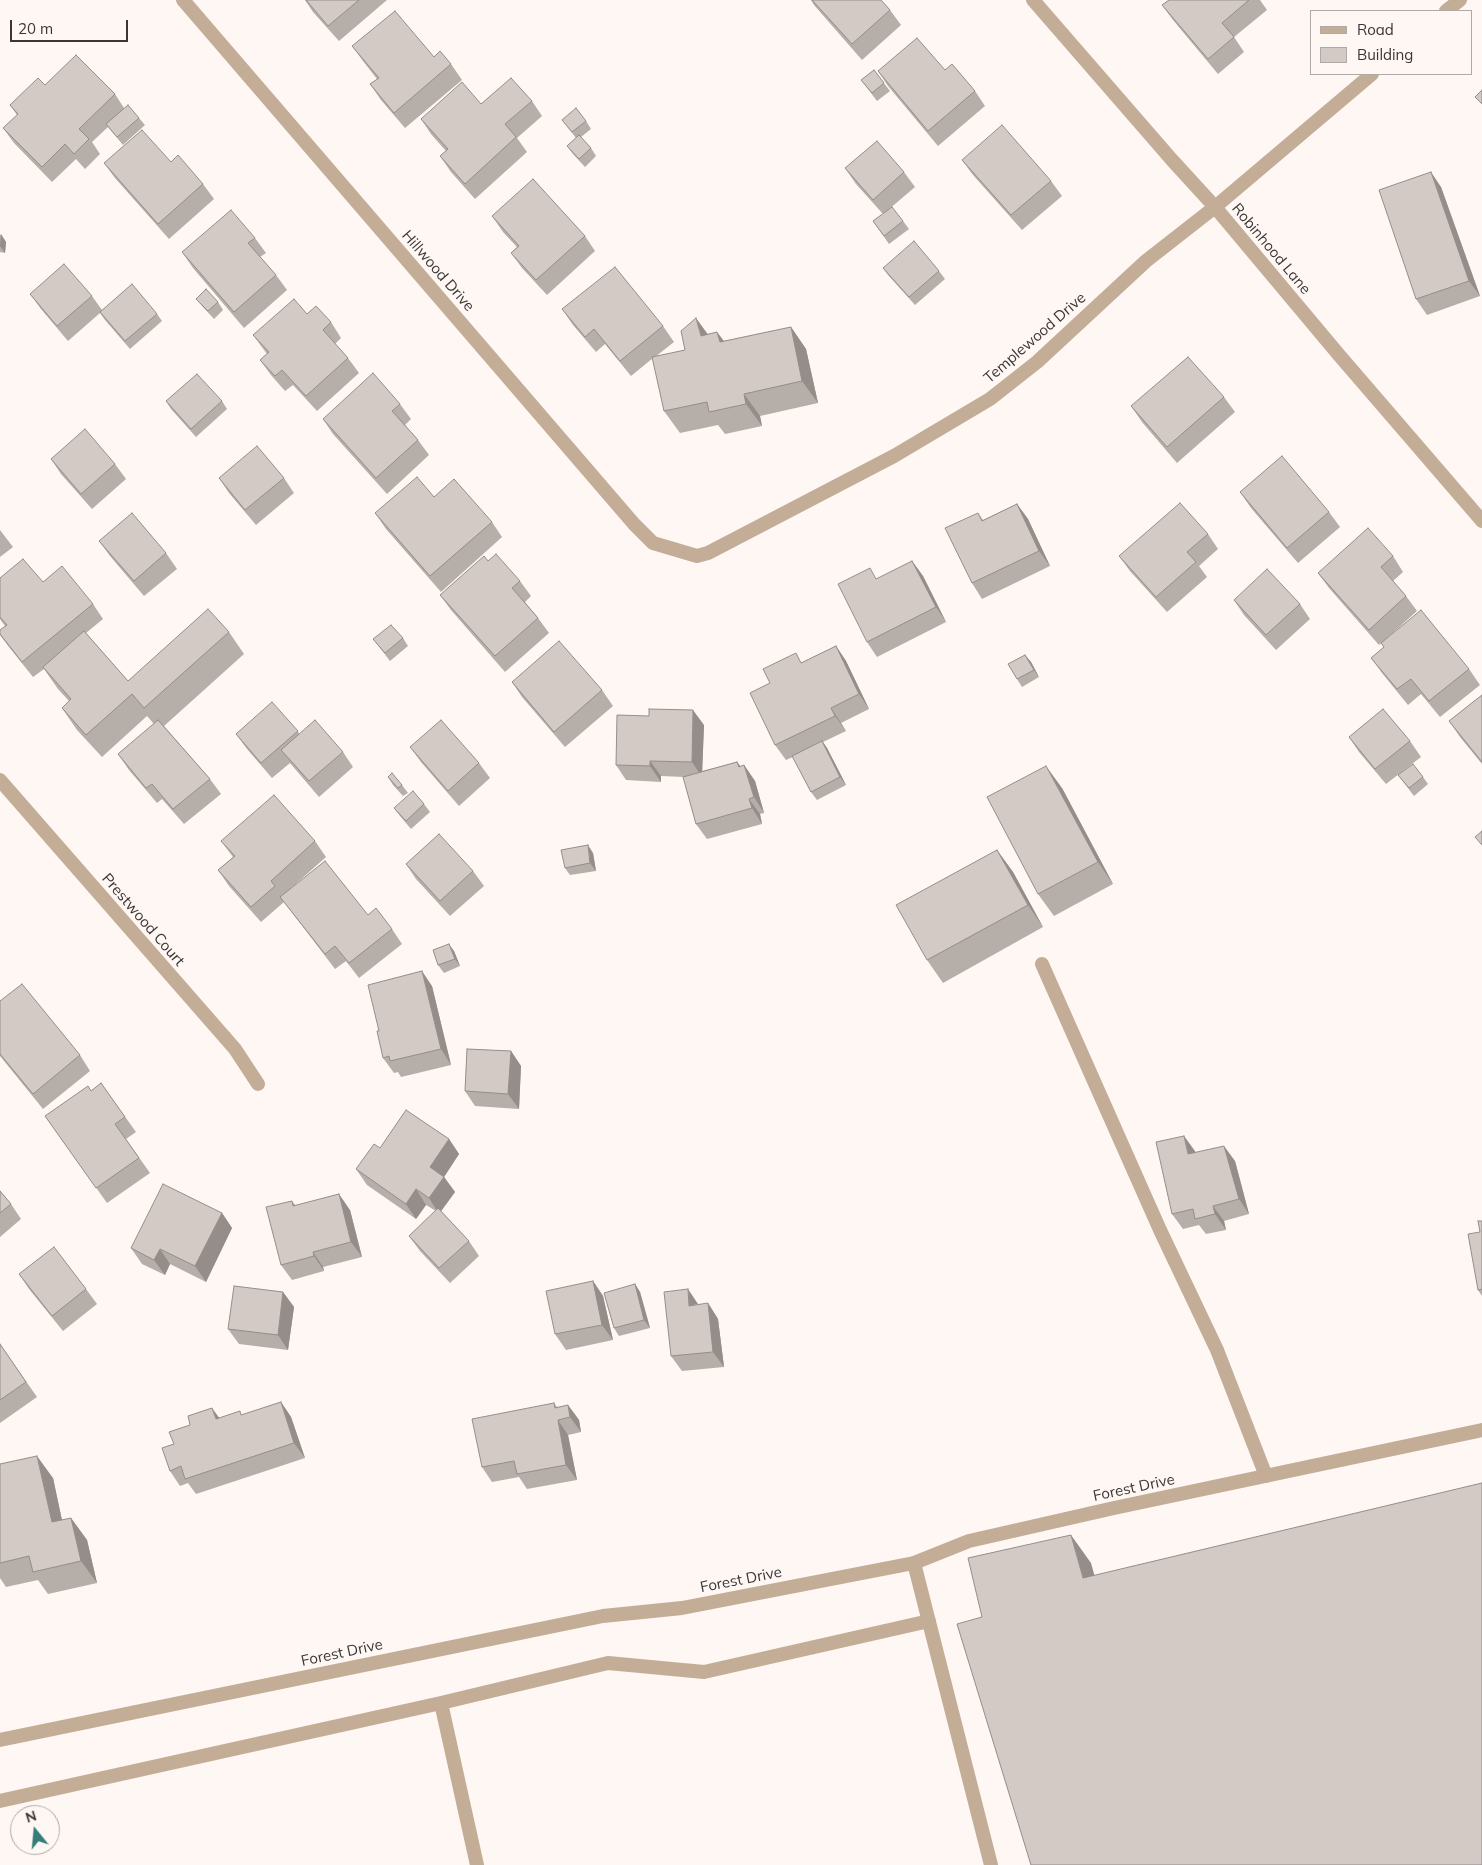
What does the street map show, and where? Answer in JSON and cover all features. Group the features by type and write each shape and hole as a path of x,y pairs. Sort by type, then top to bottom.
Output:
{"street":[{"name":"Hillwood Drive","path":"183,0 634,524 653,543 676,551"},
{"name":"Robinhood Lane","path":"1033,0 1215,207 1482,521"},
{"path":"1447,10 1460,0"},
{"name":"Templewood Drive","path":"676,551 697,556 708,554 894,456 990,399 1037,362 1146,261 1215,207 1371,75"},
{"name":"Prestwood Court","path":"0,780 235,1050 258,1084"},
{"path":"1042,964 1160,1230 1217,1350 1266,1476"},
{"name":"Forest Drive","path":"0,1740 603,1616 682,1608 914,1563 969,1541 1482,1430"},
{"path":"914,1563 991,1865"},
{"path":"0,1801 441,1703 608,1663 704,1672 929,1621"},
{"path":"441,1703 477,1865"}],"building":[{"path":"306,0 359,0 328,26"},
{"path":"812,0 881,0 890,10 852,44"},
{"path":"1169,0 1249,0 1222,23 1234,37 1208,59 1162,5"},
{"path":"395,11 434,57 440,51 451,64 394,113 370,84 379,78 352,46"},
{"path":"917,38 945,70 952,64 975,91 928,131 878,71"},
{"path":"76,55 115,94 79,129 89,139 74,154 65,144 42,167 3,128 18,114 10,105 38,78 45,85"},
{"path":"874,70 884,83 872,93 861,80"},
{"path":"511,78 532,101 505,124 516,137 465,184 440,156 448,149 421,119 462,82 481,104"},
{"path":"1482,90 1482,104 1475,97"},
{"path":"128,105 139,118 117,137 106,124"},
{"path":"576,108 586,121 572,132 562,120"},
{"path":"1002,125 1051,181 1011,215 962,160"},
{"path":"142,130 171,162 178,155 203,184 158,224 104,163"},
{"path":"579,135 591,148 579,159 567,146"},
{"path":"877,141 904,172 873,200 845,168"},
{"path":"1431,172 1469,281 1416,299 1379,190"},
{"path":"533,179 585,236 536,280 511,253 519,246 492,216"},
{"path":"892,207 903,221 884,236 873,221"},
{"path":"231,210 255,238 248,243 276,275 234,312 182,252"},
{"path":"914,241 939,271 909,297 883,268"},
{"path":"64,264 92,296 57,326 30,294"},
{"path":"615,267 663,326 620,361 594,329 585,337 562,309"},
{"path":"132,284 157,314 125,341 100,312"},
{"path":"206,289 218,302 208,311 196,299"},
{"path":"294,299 307,314 316,306 331,322 323,330 348,358 306,396 282,370 275,376 260,360 269,352 253,335"},
{"path":"696,318 701,336 717,332 720,342 791,327 802,381 744,394 746,404 709,412 707,402 664,411 652,357 685,350 681,331"},
{"path":"1188,357 1224,397 1167,447 1131,406"},
{"path":"373,373 400,404 392,411 418,440 376,478 323,419"},
{"path":"197,374 222,401 191,429 166,401"},
{"path":"85,429 115,464 81,494 51,459"},
{"path":"257,446 284,478 245,510 219,478"},
{"path":"1282,456 1329,512 1287,548 1240,492"},
{"path":"417,477 434,497 454,479 492,522 430,576 375,513"},
{"path":"1180,503 1208,534 1187,552 1196,562 1156,597 1119,556"},
{"path":"1017,504 1039,551 972,583 945,528 978,513 982,521"},
{"path":"132,513 166,553 134,581 99,541"},
{"path":"1368,528 1393,556 1381,567 1406,596 1369,630 1318,573"},
{"path":"496,554 520,581 512,588 538,618 495,656 440,595 484,556 488,561"},
{"path":"23,559 43,582 62,566 93,604 22,662 0,634 0,630 7,625 0,617 0,578"},
{"path":"912,561 936,607 867,642 838,584 870,568 876,579"},
{"path":"1267,569 1300,604 1266,635 1234,600"},
{"path":"208,609 229,632 144,708 132,694 86,735 62,708 71,699 43,667 84,631 128,681"},
{"path":"1421,610 1469,669 1429,701 1411,679 1397,689 1371,658 1384,647 1381,643"},
{"path":"391,625 403,638 385,653 373,639"},
{"path":"559,641 602,690 554,732 512,682"},
{"path":"836,646 859,694 831,708 835,716 775,745 750,693 770,683 763,669 796,653 801,663"},
{"path":"1025,655 1034,670 1017,679 1008,664"},
{"path":"1482,695 1482,762 1449,721"},
{"path":"272,702 298,731 261,763 236,734"},
{"path":"649,709 693,710 692,762 650,761 650,766 616,765 617,715 649,716"},
{"path":"1383,709 1410,741 1375,769 1349,737"},
{"path":"158,720 210,779 173,809 152,784 146,788 118,754"},
{"path":"315,720 343,752 309,781 281,750"},
{"path":"441,720 479,763 448,791 410,747"},
{"path":"822,741 840,777 811,792 792,756"},
{"path":"737,762 739,767 744,765 754,797 749,799 752,808 696,824 683,777"},
{"path":"1413,764 1423,777 1409,788 1398,775"},
{"path":"1046,766 1098,862 1038,894 987,797"},
{"path":"392,773 402,785 398,788 388,777"},
{"path":"413,791 424,804 406,821 394,808"},
{"path":"274,795 315,841 271,881 275,886 251,907 218,870 235,856 221,841"},
{"path":"1482,831 1482,845 1475,837"},
{"path":"439,834 473,871 440,901 406,864"},
{"path":"588,845 590,863 565,868 561,850"},
{"path":"997,850 1028,905 927,960 896,905"},
{"path":"325,861 368,915 376,908 392,929 349,963 335,946 325,954 280,897"},
{"path":"449,944 455,959 438,965 433,950"},
{"path":"422,971 441,1049 390,1061 389,1056 383,1058 377,1031 379,1031 368,985"},
{"path":"22,984 80,1055 33,1094 0,1054 0,1001"},
{"path":"467,1049 511,1051 508,1094 465,1091"},
{"path":"101,1083 125,1117 115,1124 139,1158 96,1188 45,1116 88,1086 91,1091"},
{"path":"406,1110 449,1139 430,1167 444,1177 429,1198 416,1189 406,1204 356,1169 374,1144 380,1148"},
{"path":"1184,1136 1188,1154 1224,1146 1239,1199 1213,1206 1215,1214 1195,1219 1193,1209 1172,1214 1156,1142"},
{"path":"163,1184 222,1213 195,1266 160,1249 154,1260 131,1248"},
{"path":"0,1191 11,1204 0,1213"},
{"path":"339,1194 351,1242 313,1252 314,1256 281,1265 266,1207 292,1201 293,1206"},
{"path":"438,1208 469,1241 439,1268 409,1236"},
{"path":"1478,1221 1482,1221 1482,1289 1478,1290 1468,1234 1480,1232"},
{"path":"54,1247 86,1289 52,1316 19,1274"},
{"path":"593,1281 602,1325 555,1334 546,1291"},
{"path":"635,1284 644,1320 614,1328 604,1293"},
{"path":"234,1286 283,1292 278,1335 228,1329"},
{"path":"688,1289 689,1306 708,1303 713,1352 671,1356 664,1292"},
{"path":"0,1344 26,1382 0,1400"},
{"path":"281,1402 294,1443 185,1479 181,1466 170,1471 162,1448 174,1444 169,1432 190,1425 188,1416 212,1408 216,1419 240,1411 241,1415"},
{"path":"554,1403 555,1408 568,1405 570,1417 558,1420 566,1465 517,1474 514,1461 482,1467 472,1419"},
{"path":"37,1456 52,1522 71,1518 81,1561 33,1572 29,1556 0,1563 0,1464"},
{"path":"1482,1483 1482,1865 1031,1865 957,1624 982,1617 968,1558 1071,1535 1083,1578"}]}
